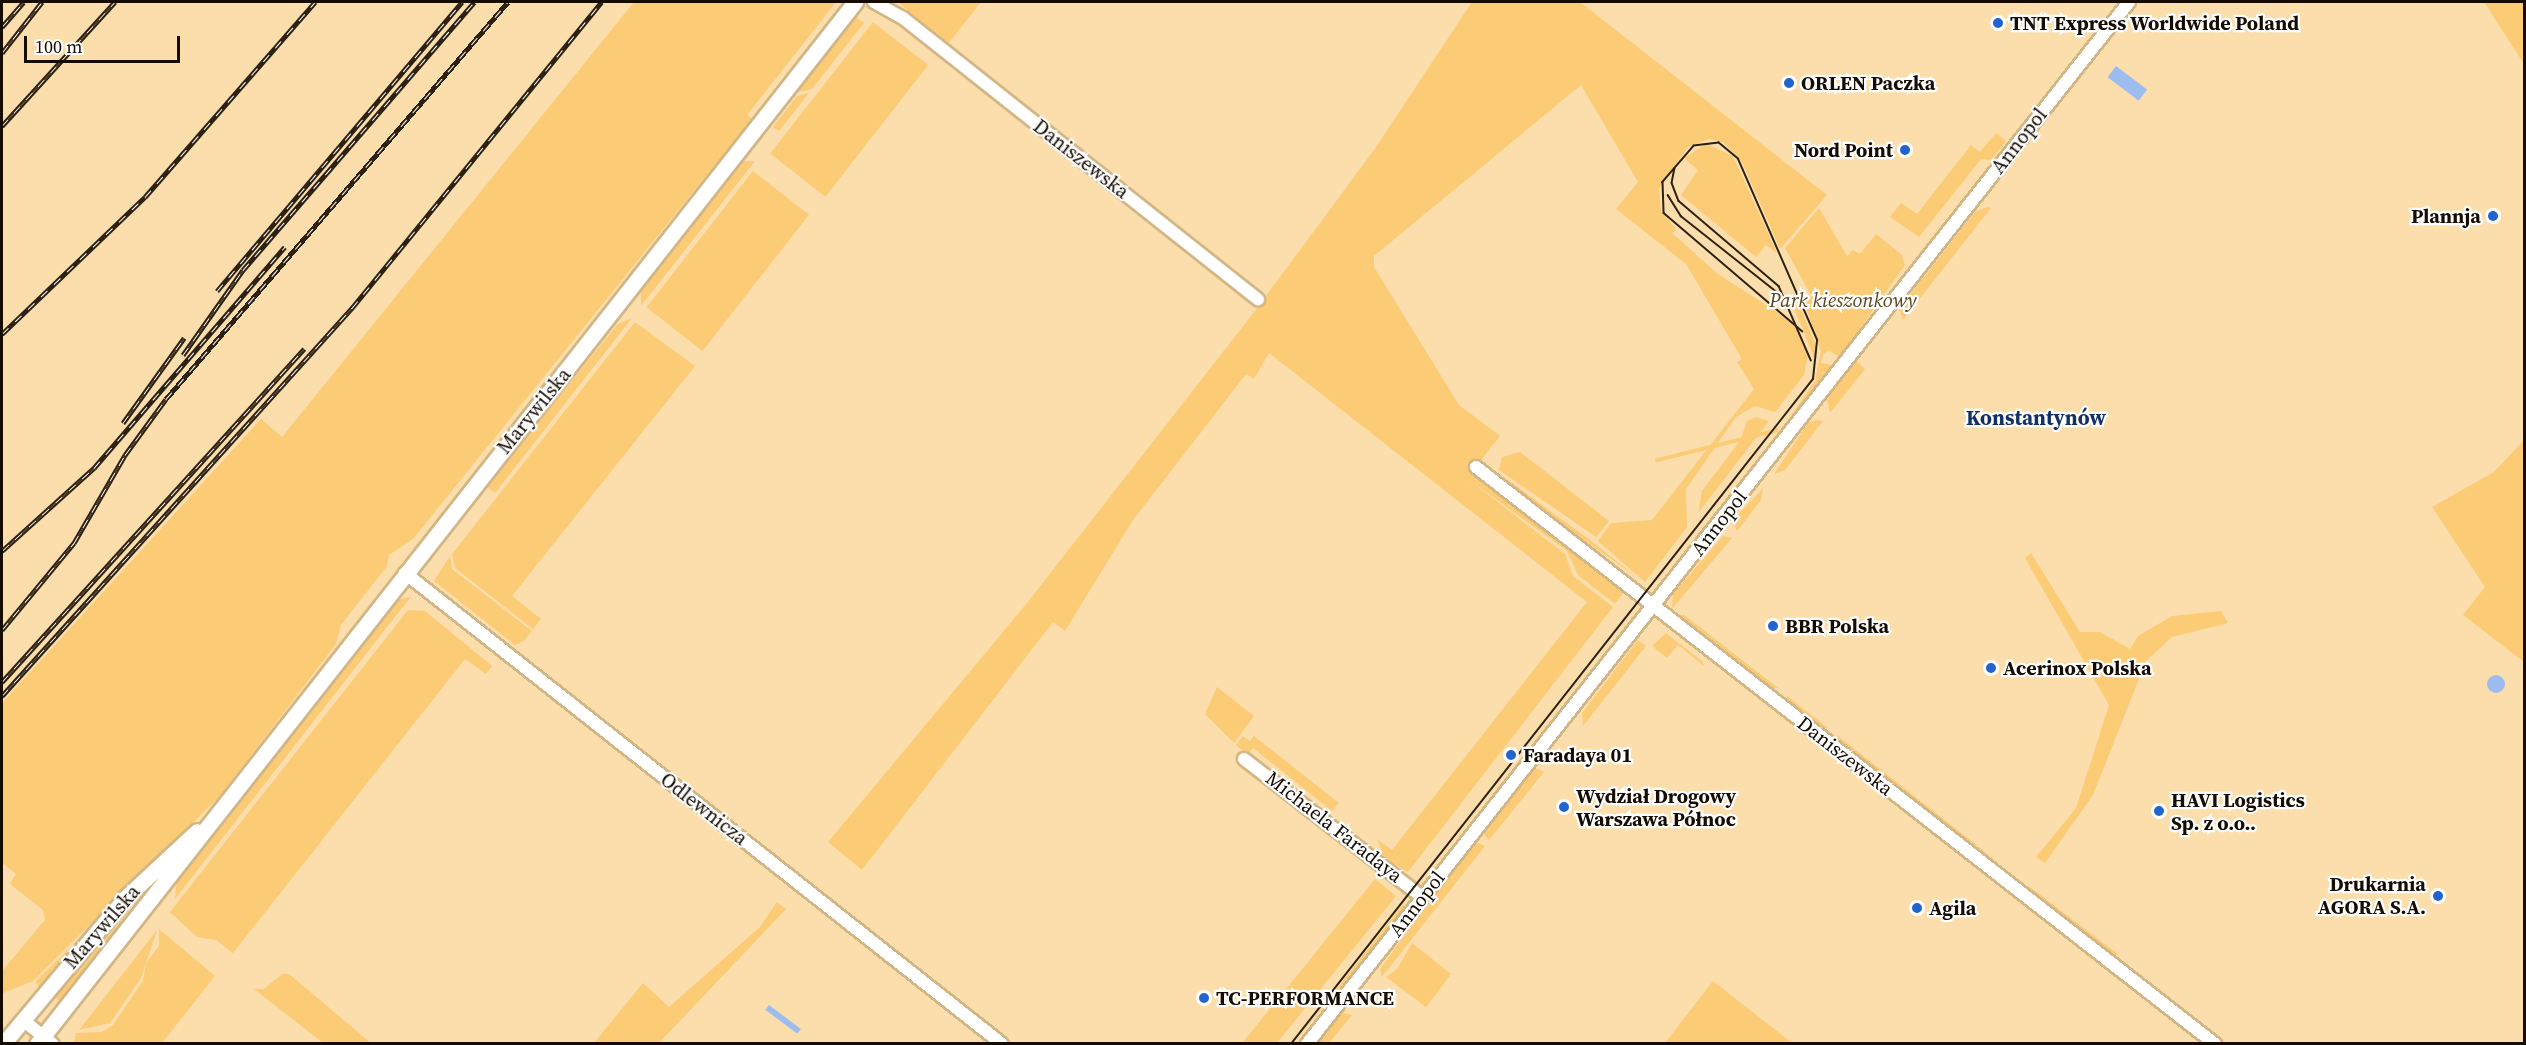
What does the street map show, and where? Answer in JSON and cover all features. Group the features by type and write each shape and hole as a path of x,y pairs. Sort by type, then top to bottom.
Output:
{"main road":[{"name":"Marywilska","path":"44,1041 212,820 855,2"},
{"name":"Marywilska","path":"3,1044 125,898 212,820"}],"street":[{"name":"Daniszewska","path":"874,2 903,18 1258,299"},
{"name":"Daniszewska","path":"890,2 903,18"},
{"name":"Annopol","path":"1307,1044 2129,2"},
{"name":"Daniszewska","path":"1476,468 2215,1044"},
{"name":"Odlewnicza","path":"405,573 1002,1044"},
{"name":"Michaela Faradaya","path":"1244,759 1422,897"},
{"path":"23,1020 44,1041"}],"green space":[{"path":"634,2 836,2 747,115 752,119 413,539 389,555 387,566 341,625 336,644 220,796 33,981 3,993 2,971 45,920 43,910 10,884 16,874 2,863 2,703 261,419 282,437"},
{"path":"898,2 981,2 947,45"},
{"path":"1472,2 1580,2 1827,195 1780,249 1742,162 1723,142 1709,139 1688,147 1659,189 1661,211 1676,229 1672,233 1718,274 1794,323 1808,355 1804,375 1775,412 1755,406 1736,417 1686,489 1687,527 1645,582 1598,541 1611,523 1652,520 1754,389 1737,362 1742,359 1686,264 1616,209 1638,182 1581,85 1374,256 1374,267 1459,405 1500,436 1471,473 1624,592 1615,604 1578,575 1567,551 1464,476 1565,554 1573,576 1613,607 1408,872 1384,859 1377,839 1392,850 1587,602 1269,353 1254,379 1246,374 1133,520 1065,631 1053,622 862,870 828,842 1027,603 1251,316 1374,150"},
{"path":"2484,2 2524,2 2524,64"},
{"path":"855,16 864,23 812,89 793,93"},
{"path":"873,22 928,65 825,197 770,154"},
{"path":"809,93 779,131 773,127 797,96"},
{"path":"1996,133 2006,141 1991,160 1981,159 1919,237 1890,217 1901,203 1917,214 1971,145 1980,152"},
{"path":"1706,144 1733,156 1777,253 1766,245 1756,257 1681,195 1698,170 1684,158"},
{"path":"744,161 755,161 641,306 641,287"},
{"path":"753,171 809,215 702,351 646,307"},
{"path":"1987,207 1991,208 1903,320 1899,309 1975,212"},
{"name":"Park kieszonkowy","path":"1819,208 1847,256 1853,250 1860,254 1876,234 1902,255 1905,265 1840,357 1828,350 1823,355 1821,363 1833,365 1788,420 1815,381 1821,351 1804,302 1812,297 1785,248"},
{"path":"1799,304 1815,344 1816,362 1793,306"},
{"path":"632,318 495,493 486,486 618,324"},
{"path":"635,322 695,366 512,596 541,619 533,629 455,568 452,554"},
{"path":"1857,361 1865,369 1830,413 1827,399"},
{"path":"1756,417 1769,421 1698,513 1702,491 1740,441 1747,421"},
{"path":"1823,421 1785,470 1774,474 1808,423"},
{"path":"1778,428 1779,432 1656,463 1655,459"},
{"path":"2524,440 2524,662 2463,615 2485,587 2432,507 2494,472"},
{"path":"1520,452 1609,521 1596,537 1499,470 1502,457"},
{"path":"1504,477 1590,540 1638,578 1554,519"},
{"path":"1763,488 1761,500 1737,531 1733,520"},
{"path":"1723,536 1732,538 1672,609 1673,594"},
{"path":"2031,553 2080,632 2100,632 2130,649 2138,636 2172,616 2221,611 2228,623 2172,637 2146,661 2093,795 2045,863 2036,857 2076,808 2109,705 2025,558"},
{"path":"450,556 452,569 532,631 524,641 515,645 434,581"},
{"path":"412,597 175,899 177,877 395,600"},
{"path":"408,610 425,611 492,666 486,674 465,659 233,953 216,940 197,937 170,912"},
{"path":"1683,614 1778,688 1767,688 1678,618"},
{"path":"1666,633 1703,662 1704,666 1678,645 1667,658 1652,646"},
{"path":"1638,640 1646,646 1583,726 1582,713"},
{"path":"1217,687 1254,716 1234,743 1205,714"},
{"path":"1787,696 1828,728 1819,728 1787,703"},
{"path":"1837,735 2007,869 1838,743"},
{"path":"1243,736 1250,741 1254,736 1339,803 1332,811 1253,748 1247,755 1236,745"},
{"path":"1538,769 1544,772 1489,840 1481,831 1529,771"},
{"path":"1474,841 1485,846 1382,977 1380,969"},
{"path":"172,861 62,1003 55,998"},
{"path":"1375,879 1396,896 1276,1044 1247,1044 1243,1041"},
{"path":"2030,887 2119,955 2110,955 2025,891"},
{"path":"777,902 786,909 659,1043 594,1043 643,983 669,1007 760,927"},
{"path":"1405,902 1402,912 1294,1043"},
{"path":"103,915 40,987 35,982"},
{"path":"159,929 215,976 162,1043 74,1043 76,1033 102,1032 113,1025 143,981 146,963 159,946"},
{"path":"157,930 141,978 110,1023 79,1030"},
{"path":"1412,943 1451,974 1426,1007 1386,977 1397,969"},
{"path":"282,974 289,974 371,1043 323,1043 254,989 264,989"},
{"path":"1713,981 1750,1010 1792,1043 1665,1043"},
{"path":"1343,1013 1352,1015 1329,1043 1316,1043"}],"water":[{"path":"2116,66 2147,89 2139,101 2108,77"},
{"path":"2492,675 2500,675 2505,680 2503,691 2492,693 2487,688 2487,680"},
{"path":"769,1005 801,1029 797,1034 765,1010"}],"tram line":[{"path":"1291,1044 1813,379 1817,340 1738,159 1719,143 1694,146 1663,182 1664,213 1802,331"},
{"path":"1675,168 1672,183 1679,201 1779,286 1811,360"},
{"path":"1668,195 1681,216 1778,293"}],"railway":[{"path":"2,27 24,2"},
{"path":"2,53 42,2"},
{"path":"2,126 115,2"},
{"path":"2,334 145,197 315,2"},
{"path":"217,291 462,2"},
{"path":"183,355 243,270 474,2"},
{"path":"2,630 74,543 125,455 166,399 508,2"},
{"path":"2,696 352,308 602,2"},
{"path":"2,551 94,468 285,247"},
{"path":"123,423 184,338"},
{"path":"2,682 304,349"}],"place":[{"name":"TNT Express Worldwide Poland","path":"1998,23"},
{"name":"ORLEN Paczka","path":"1789,83"},
{"name":"Nord Point","path":"1905,150"},
{"name":"Plannja","path":"2493,216"},
{"name":"BBR Polska","path":"1773,626"},
{"name":"Acerinox Polska","path":"1991,668"},
{"name":"Faradaya 01","path":"1511,755"},
{"name":"Wydział Drogowy Warszawa Północ","path":"1564,807"},
{"name":"HAVI Logistics Sp. z o.o..","path":"2159,811"},
{"name":"Drukarnia AGORA S.A.","path":"2438,896"},
{"name":"Agila","path":"1917,908"},
{"name":"TC-PERFORMANCE","path":"1204,998"}],"district":[{"name":"Konstantynów","path":"2036,418"}]}
